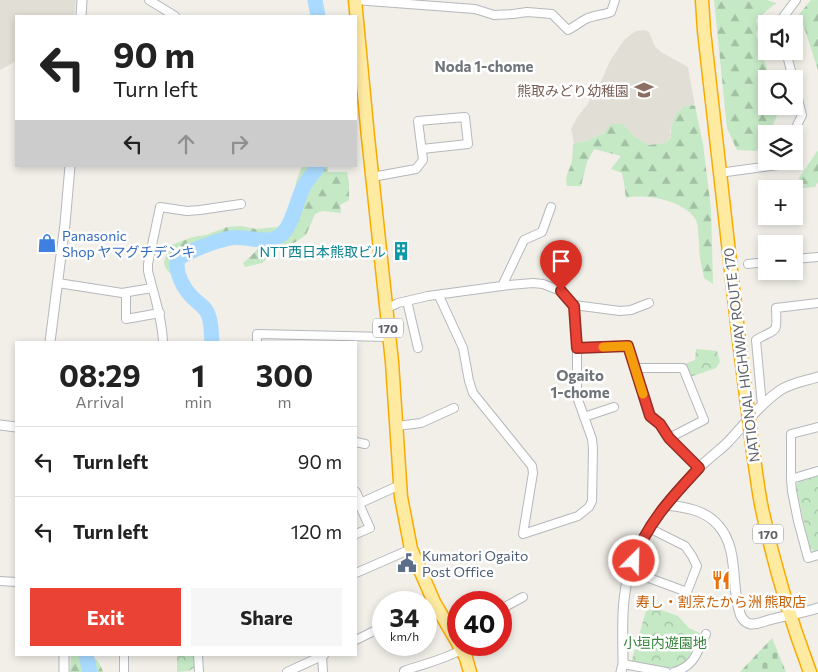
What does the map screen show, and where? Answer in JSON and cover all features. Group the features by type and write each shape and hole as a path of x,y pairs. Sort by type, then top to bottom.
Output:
{"highway":[{"name":"170","path":"355,0 356,15"},
{"name":"NATIONAL HIGHWAY ROUTE 170","path":"697,0 704,31"},
{"name":"NATIONAL HIGHWAY ROUTE 170","path":"702,0 719,173 752,452 764,516 789,615 810,672"},
{"name":"170","path":"357,21 397,426 400,485 411,549 426,591"},
{"name":"170","path":"437,613 447,626"},
{"name":"170","path":"464,656 470,672"}],"street":[{"path":"81,15 82,0"},
{"path":"149,0 173,15"},
{"path":"355,0 475,8 494,15 527,12 552,14 568,30 586,19 611,12 615,0"},
{"path":"785,15 796,0"},
{"path":"372,177 416,169 423,160 418,121 465,117 468,144 422,149"},
{"path":"50,341 65,224 70,167"},
{"path":"719,173 758,168"},
{"path":"163,341 160,314 148,271 160,207 186,211 241,204"},
{"path":"502,286 524,240 542,232 550,207"},
{"path":"803,258 818,257"},
{"path":"748,264 758,263"},
{"path":"58,283 126,293 152,288"},
{"path":"386,309 398,303 428,296 502,286 533,283 543,284 561,291 574,306 577,348 577,397 592,439 593,449 592,501 589,507 578,516 523,534 533,473 532,466 473,393 463,348 439,296"},
{"path":"126,293 126,319 160,314"},
{"path":"407,301 418,348"},
{"path":"574,306 620,311 631,310 649,303"},
{"path":"762,406 756,340 774,332 777,327 776,308 818,303"},
{"path":"257,341 257,334 316,339 388,337"},
{"path":"577,348 628,346 650,416 660,424 669,438 699,468"},
{"path":"635,368 683,368 704,420 669,438"},
{"path":"666,672 622,668 624,602 627,582 637,551 656,516 681,487 762,406 779,391 795,383 818,377"},
{"path":"584,417 614,407"},
{"path":"397,426 421,423 454,408"},
{"path":"0,425 15,427"},
{"path":"818,427 791,434 791,479 798,521 808,558 818,555"},
{"path":"357,442 365,444"},
{"path":"791,479 818,472"},
{"path":"357,534 370,528 359,504 400,485"},
{"path":"666,505 702,513 719,526 727,541 732,558 739,610 742,619 750,624 818,608"},
{"path":"630,571 687,592 697,566 692,556 685,546 649,528"},
{"path":"357,573 411,549"},
{"path":"0,581 15,582"},
{"path":"512,603 523,597"},
{"path":"357,640 372,632"},
{"path":"674,672 688,667 706,634"},
{"path":"64,656 64,672"},
{"path":"124,656 124,672"},
{"path":"198,656 199,672"},
{"path":"287,672 323,656 323,672"},
{"path":"404,672 416,666 429,664 448,656"}],"shaded area":[{"path":"0,0 76,0 74,15 15,15 15,62 0,70"},
{"name":"熊取みどり幼稚園","path":"645,30 649,32 655,47 688,67 695,106 690,105 680,109 670,131 671,136 665,143 649,145 635,137 623,124 586,141 574,143 571,129 599,86 610,61 624,40 636,31"}],"green space":[{"path":"714,0 767,0 776,3 762,15 758,15 756,20 758,29 756,34 758,40 758,60 764,60 767,70 758,70 758,115 777,115 773,125 758,125 758,149 756,151 737,150 727,128"},
{"path":"811,0 818,0 818,70 803,24 803,15 798,15"},
{"path":"695,106 703,144 711,209 713,284 704,278 697,223 691,213 674,203 664,200 644,197 626,198 622,173 611,169 621,156 594,149 587,162 581,186 567,186 566,182 572,161 574,143 586,141 604,133 611,124 623,124 635,137 649,145 665,143 671,137 675,117 683,107"},
{"path":"818,150 818,182 815,187 803,188 803,180 799,178"},
{"path":"302,167 328,167 328,172 347,172 349,200 340,205 341,213 322,211 315,214 306,235 294,243 280,247 262,263 245,267 243,263 257,249 260,238 240,236 223,238 180,255 175,263 176,279 167,270 164,260 171,245 227,227 241,226 256,229 277,227 285,222 291,207"},
{"path":"696,349 717,351 720,362 716,368 687,378 682,365 695,360"},
{"path":"818,476 818,551 815,552 809,547 796,486 799,481"},
{"name":"小垣内遊園地","path":"661,610 678,616 689,628 704,635 687,662 668,668 631,663 646,611"},
{"path":"772,638 786,672 740,672"},
{"path":"71,656 91,656 98,661 103,672 70,672"},
{"path":"177,656 194,656 194,668 189,671 177,672"}],"waterway":[{"path":"315,0 318,15"},
{"path":"212,341 209,315 183,285 179,276 177,260 188,253 217,241 230,238 267,240 280,236 290,222 304,185 317,167"},
{"path":"86,656 90,672"}],"slow traffic":[{"path":"603,347 628,346 643,394"}],"place":[{"name":"熊取みどり幼稚園","path":"644,90"},
{"name":"Panasonic Shop ヤマグチデンキ","path":"47,243"},
{"name":"NTT西日本熊取ビル","path":"401,251"},
{"name":"Kumatori Ogaito Post Office","path":"407,563"},
{"name":"寿し・割烹たから洲 熊取店","path":"721,580"}],"district":[{"name":"Noda 1-chome","path":"484,66"},
{"name":"Ogaito 1-chome","path":"580,384"}],"route":[{"path":"561,291 574,306 577,348 628,346 650,416 660,424 669,438 699,468 656,516 637,551 634,561"}]}
